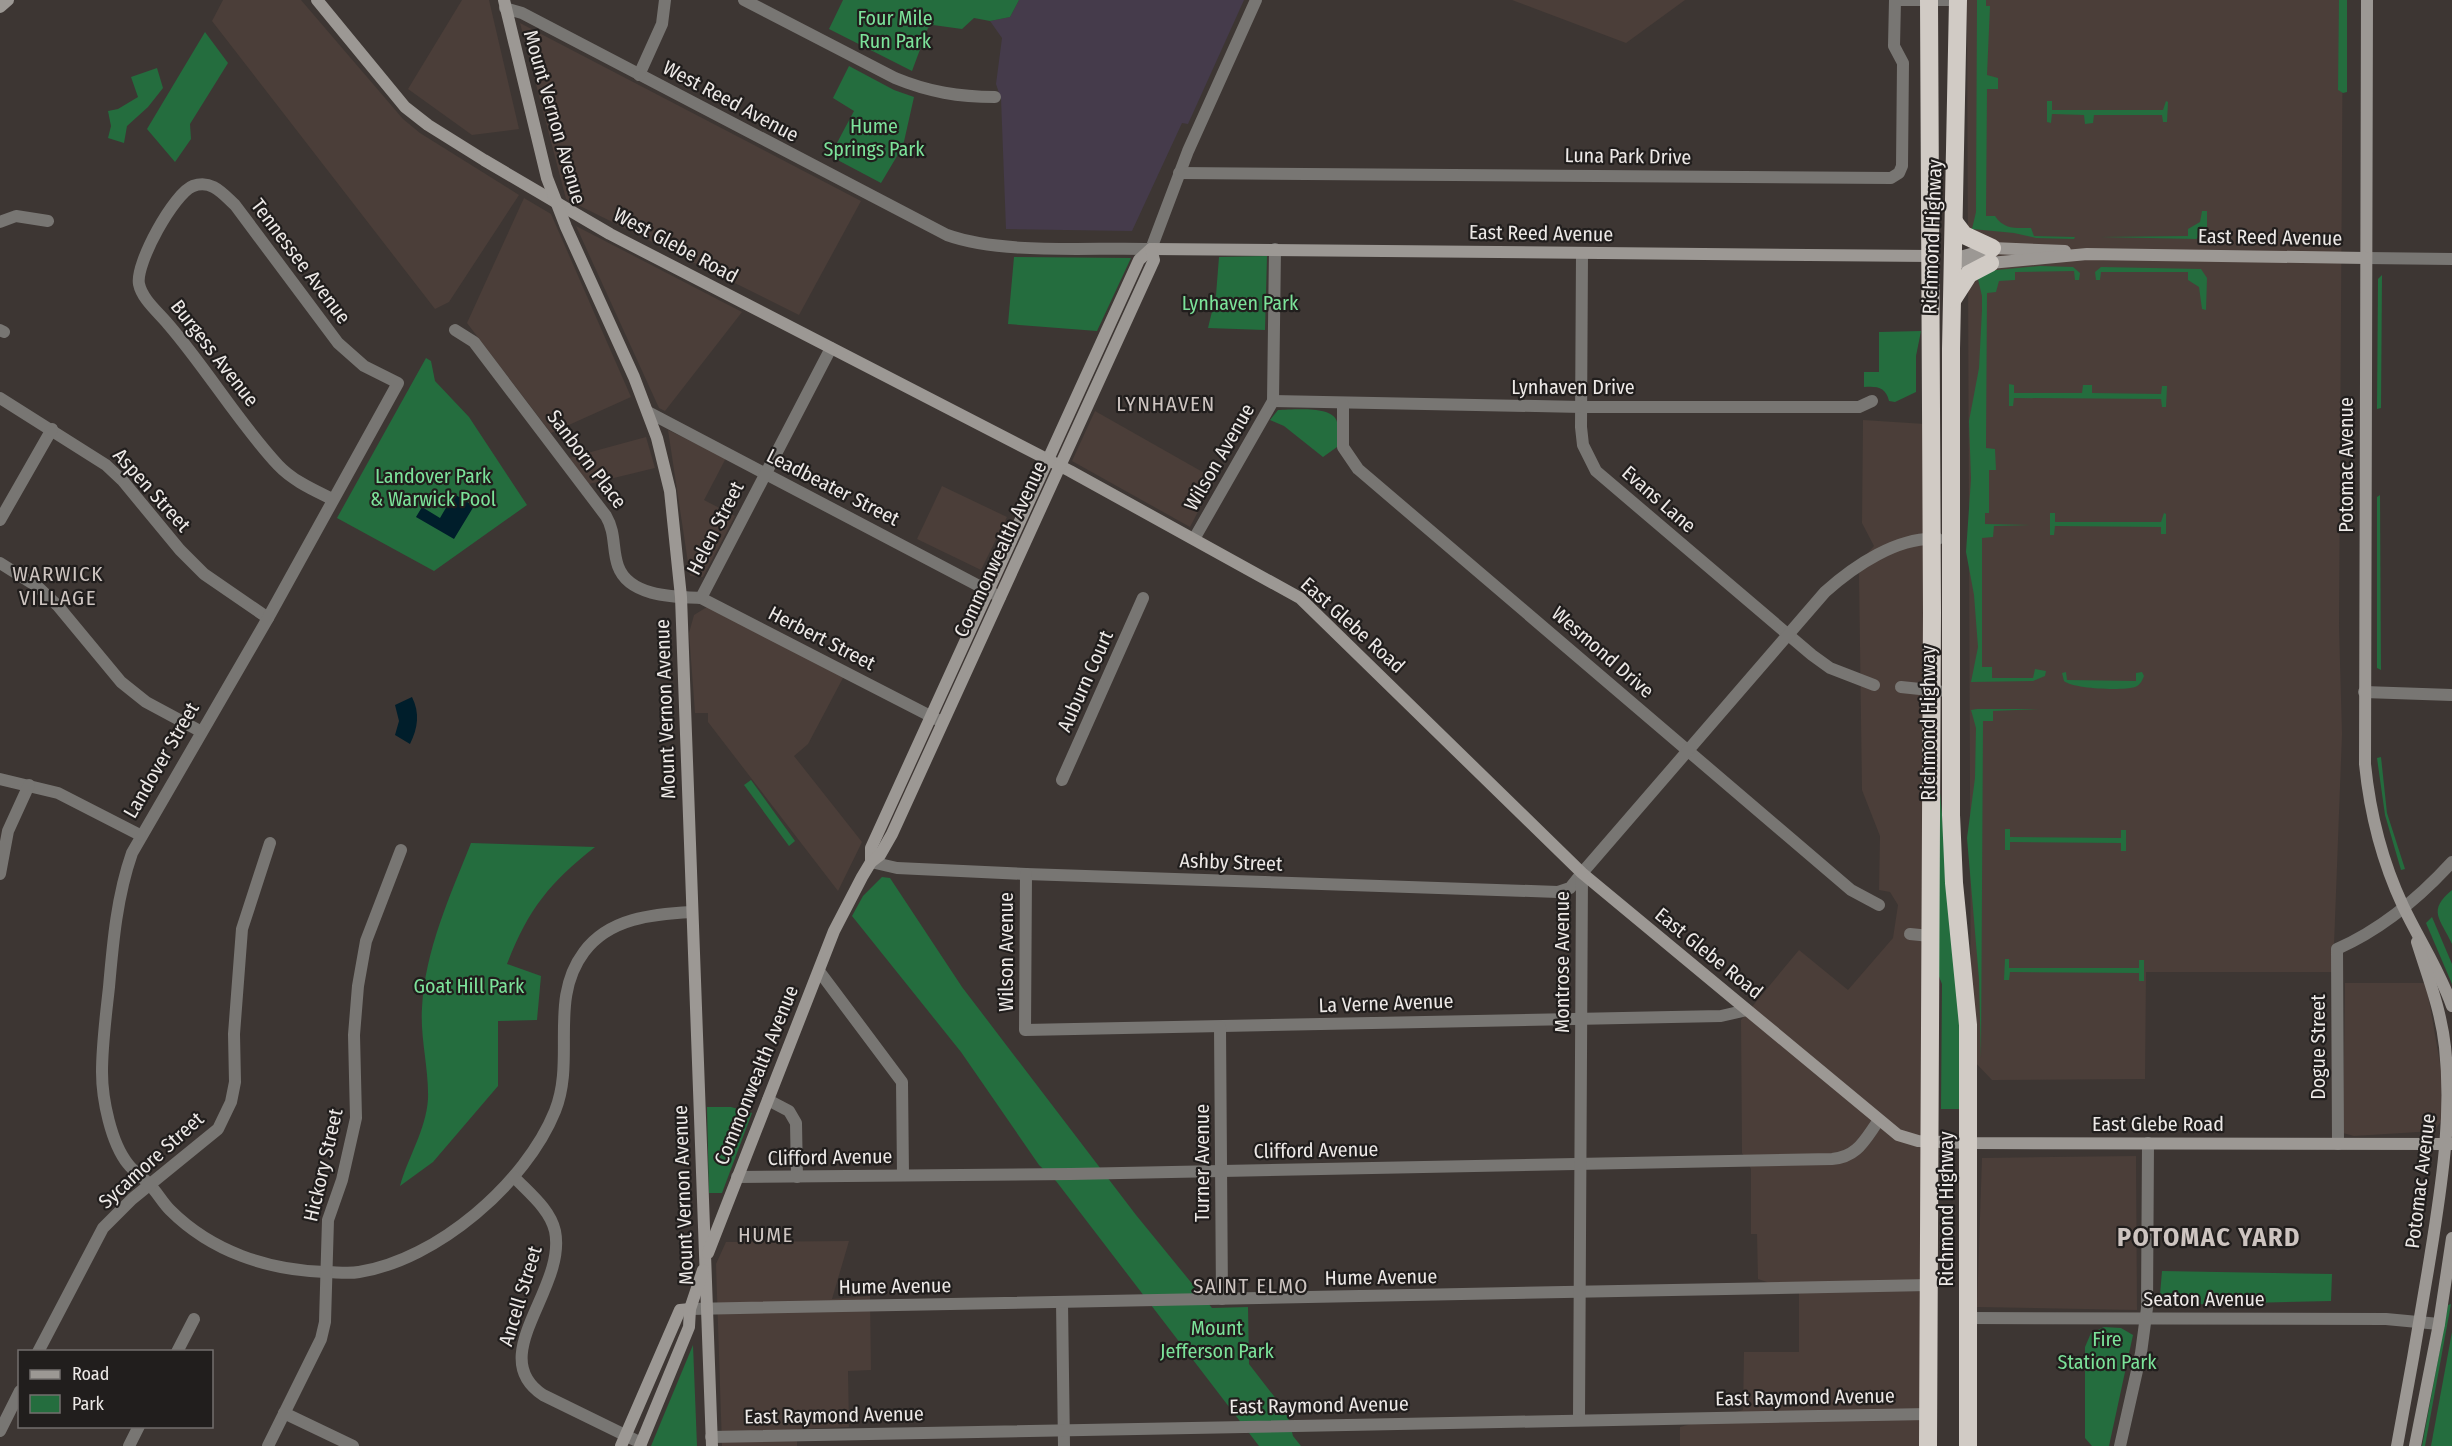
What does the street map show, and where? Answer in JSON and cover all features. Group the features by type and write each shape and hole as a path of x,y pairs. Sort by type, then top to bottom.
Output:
{"highway":[{"name":"Richmond Highway","path":"1929,0 1931,215 1946,251 1952,301 1950,692 1952,848 1968,1025 1968,1446"},
{"name":"Richmond Highway","path":"1928,1446 1932,539 1958,0"},
{"path":"1946,251 1964,235 1991,256 1970,274 1952,301"}],"street":[{"path":"0,7 8,0"},
{"name":"West Glebe Road","path":"317,0 410,112 428,126 610,234 1055,464"},
{"path":"639,75 662,24 665,0"},
{"path":"744,0 895,78 921,89 957,96 995,98"},
{"name":"Commonwealth Avenue","path":"640,1444 689,1327 690,1309 706,1259 737,1177 850,898 871,862 880,855 892,834 937,719 994,594 1154,260 1151,249 1179,173 1256,0"},
{"name":"Luna Park Drive","path":"1179,173 1891,177 1899,173 1902,166 1903,63 1894,46 1895,0 1958,0"},
{"name":"Potomac Avenue","path":"2367,0 2365,764 2370,802 2384,861 2412,923 2431,954 2452,1006"},
{"name":"Mount Vernon Avenue","path":"505,4 543,165 556,203 648,412 670,491 681,597 712,1441"},
{"name":"West Reed Avenue","path":"505,4 918,221 972,243 1151,249"},
{"name":"Tennessee Avenue","path":"174,204 193,186 217,187 235,205 338,343 364,366 398,383"},
{"name":"Burgess Avenue","path":"174,204 140,266 139,282 144,296 279,466 304,485 332,499"},
{"path":"0,222 16,216 48,221"},
{"name":"East Reed Avenue","path":"1151,249 1582,253 1946,251 1964,263 1991,256 2087,254 2452,259"},
{"name":"Wilson Avenue","path":"1194,539 1273,401 1275,249"},
{"name":"Evans Lane","path":"1582,253 1583,446 1596,471 1830,668 1874,685"},
{"name":"Sanborn Place","path":"455,330 474,342 606,516 612,526 617,564 622,574 643,589 681,597"},
{"name":"Helen Street","path":"701,598 831,348"},
{"name":"Landover Street","path":"398,383 268,618 200,731 132,853 119,896 102,1050 102,1085 109,1121 127,1164 150,1185 177,1217 203,1236 238,1255 287,1269 357,1272 376,1268 423,1249 460,1225 503,1190 549,1125 559,1100 566,1061 562,1013 568,979 583,954 602,935 630,920 692,912"},
{"name":"Aspen Street","path":"0,398 106,465 123,481 180,550 204,574 268,618"},
{"name":"Lynhaven Drive","path":"1273,401 1582,407 1859,407 1872,401"},
{"name":"Wesmond Drive","path":"1343,404 1344,447 1358,469 1851,890 1879,905"},
{"name":"Leadbeater Street","path":"648,412 994,594"},
{"path":"0,520 52,429"},
{"name":"East Glebe Road","path":"1055,464 1283,588 1312,609 1582,873 1898,1135 1912,1140 1968,1143 2449,1144"},
{"name":"Montrose Avenue","path":"1579,1419 1582,873 1818,598 1851,571 1897,546 1921,539 1952,541"},
{"path":"0,563 39,588 58,606 121,682 146,702 200,731"},
{"name":"Herbert Street","path":"681,597 701,598 937,719"},
{"name":"Auburn Court","path":"1062,780 1143,598"},
{"path":"1901,687 1950,692"},
{"path":"2364,692 2452,694"},
{"path":"0,779 29,785 76,800 140,836"},
{"path":"0,874 8,831 29,785"},
{"name":"Sycamore Street","path":"39,1350 103,1228 132,1199 218,1129 231,1102 235,1082 234,1034 242,928 270,843"},
{"name":"Hickory Street","path":"268,1446 321,1339 327,1272 328,1220 342,1180 356,1118 354,1035 358,986 366,941 401,850"},
{"name":"Ashby Street","path":"871,862 897,868 1026,874 1558,892 1570,888 1582,873"},
{"path":"2404,907 2452,862"},
{"name":"Wilson Avenue","path":"1025,1030 1026,874"},
{"name":"Dogue Street","path":"2338,1144 2337,949 2360,939 2404,907"},
{"name":"Potomac Avenue","path":"2397,1446 2449,1144 2448,1087 2443,1031 2433,985 2412,923"},
{"path":"1910,934 1930,936"},
{"path":"819,971 902,1082 903,1175"},
{"name":"La Verne Avenue","path":"1025,1030 1581,1017 1721,1016 1747,1010"},
{"name":"Turner Avenue","path":"1220,1027 1222,1299"},
{"path":"768,1100 789,1111 796,1123 797,1177"},
{"name":"Clifford Avenue","path":"737,1177 1222,1171 1841,1158 1863,1145 1879,1120"},
{"path":"2120,1446 2146,1319 2148,1143"},
{"name":"Ancell Street","path":"514,1177 546,1210 555,1230 556,1242 552,1271 520,1355 522,1374 529,1386 543,1395 623,1441 640,1444"},
{"name":"Potomac Avenue","path":"2415,1446 2439,1324 2452,1238"},
{"name":"Hume Avenue","path":"690,1309 1929,1285"},
{"path":"1062,1302 1064,1446"},
{"name":"Commonwealth Avenue","path":"623,1441 680,1310 690,1309"},
{"path":"178,1350 194,1318"},
{"name":"Seaton Avenue","path":"1968,1318 2386,1319 2439,1324"},
{"path":"649,1385 664,1391"},
{"path":"0,1431 18,1394"},
{"path":"284,1413 353,1446"},
{"name":"East Raymond Avenue","path":"712,1441 1579,1419 1928,1414"},
{"path":"129,1446 138,1428"}],"shaded area":[{"path":"223,0 301,0 403,119 420,133 519,195 449,302 435,309 212,21"},
{"path":"462,0 489,0 519,129 472,135 408,89"},
{"path":"1019,0 1244,0 1188,124 1182,123 1132,231 1006,229 1001,99 996,84 1002,38 990,21 1010,17"},
{"path":"1512,0 1685,0 1626,43"},
{"path":"1967,0 2343,0 2339,626 2342,734 2333,972 2146,972 2145,1079 1992,1080 1971,1058"},
{"path":"520,23 861,201 799,315 566,199"},
{"path":"524,198 551,214 631,397 551,433 467,323"},
{"path":"576,226 742,312 665,411 659,408"},
{"path":"1095,411 1215,479 1190,527 1072,461"},
{"path":"1863,420 1925,424 1925,1276 1919,1446 1680,1446 1680,1427 1743,1410 1744,1352 1799,1352 1799,1293 1758,1279 1757,1234 1751,1234 1751,1169 1742,1153 1741,1020 1799,950 1848,990 1893,938 1898,905 1890,892 1879,890 1880,836 1862,790 1859,574 1866,555 1874,546 1862,523"},
{"path":"668,430 726,458 704,500 735,516 703,577 690,576"},
{"path":"646,437 655,468 589,484 569,458"},
{"path":"942,486 1007,517 981,570 917,539"},
{"path":"707,607 844,676 808,744 794,756 862,842 838,891 708,722 708,713 695,713 689,633 694,615"},
{"path":"2345,983 2426,983 2441,1069 2442,1120 2434,1131 2354,1136 2343,1133"},
{"path":"2136,1156 2137,1310 1977,1307 1982,1158"},
{"path":"849,1241 832,1299 870,1296 871,1370 848,1371 849,1427 797,1429 797,1446 722,1446 716,1264 726,1242"}],"green space":[{"name":"Four Mile Run Park","path":"843,0 1019,0 1010,17 990,21 974,18 962,29 933,25 928,28 912,71 829,29"},
{"path":"1977,0 1986,0 1986,6 1990,6 1987,75 1998,78 1998,89 1987,89 1986,216 1995,216 2007,226 2031,228 2034,236 2075,237 2074,239 2036,238 2014,233 1972,229 1976,212"},
{"path":"2339,0 2347,0 2347,92 2343,93 2338,90"},
{"path":"205,32 228,63 190,124 191,139 175,162 147,129"},
{"name":"Hume Springs Park","path":"849,66 894,90 914,97 903,146 881,183 830,156 854,111 833,98"},
{"path":"157,68 163,88 148,107 127,126 124,143 108,138 111,126 108,111 118,109 138,97 131,77"},
{"path":"2047,101 2052,101 2052,110 2163,110 2166,101 2168,102 2167,122 2163,122 2162,115 2094,115 2093,123 2085,124 2084,115 2052,114 2051,123 2047,122"},
{"path":"2202,211 2207,211 2207,233 2196,239 2100,237 2188,236 2188,229 2200,222"},
{"name":"Lynhaven Park","path":"1267,256 1265,330 1208,328 1216,295 1219,257"},
{"path":"1014,257 1131,258 1097,331 1008,324"},
{"path":"2040,266 2073,267 2080,273 2079,280 2075,280 2074,271 2015,272 2015,280 1999,281 1996,292 1987,293 1986,448 1995,449 1996,470 1989,470 1989,513 1985,513 1985,524 2031,525 1994,526 1993,537 1982,538 1982,667 1992,667 1992,678 2033,678 2035,669 2046,671 2045,676 2033,681 1971,682 1978,647 1974,595 1966,552 1971,479 1969,421 1979,368 1982,310 1982,296 1977,275 1986,271"},
{"path":"2101,267 2201,269 2207,278 2206,310 2202,309 2199,287 2188,280 2188,272 2101,272 2100,280 2096,280 2095,272"},
{"path":"2382,275 2381,408 2377,409 2378,279"},
{"path":"1921,331 1916,356 1916,392 1895,402 1889,401 1886,393 1880,388 1864,387 1864,372 1879,372 1879,332"},
{"name":"Landover Park & Warwick Pool","path":"426,358 431,361 435,381 469,417 527,505 434,571 337,518"},
{"path":"2009,384 2014,385 2014,393 2082,393 2083,385 2092,385 2092,393 2161,394 2162,386 2167,386 2166,407 2162,407 2161,399 2014,398 2013,406 2009,406"},
{"path":"1278,410 1311,410 1328,413 1337,422 1337,447 1323,457 1284,426 1270,420"},
{"path":"2380,495 2381,670 2377,668 2377,497"},
{"path":"2050,513 2055,513 2055,522 2161,522 2164,513 2166,514 2166,534 2161,534 2161,527 2055,526 2054,535 2050,535"},
{"path":"2066,672 2067,680 2136,681 2136,673 2142,672 2144,676 2141,683 2135,687 2098,688 2069,684 2064,681 2062,673"},
{"path":"2040,709 1993,711 1993,721 1983,721 1981,1059 1979,979 1967,838 1975,778 1976,728 1971,710"},
{"path":"2381,757 2387,813 2405,869 2401,870 2385,815 2377,758"},
{"path":"1938,772 1958,981 1962,1109 1941,1109 1942,984 1936,969"},
{"path":"751,780 795,841 789,846 744,785"},
{"path":"2005,829 2010,829 2010,837 2121,838 2121,830 2126,830 2126,851 2121,851 2121,843 2010,842 2010,850 2005,850"},
{"name":"Goat Hill Park","path":"471,843 595,847 565,873 542,899 523,928 507,964 541,976 537,1020 498,1021 498,1086 433,1162 400,1186 427,1110 428,1088 422,1008 428,965 447,903"},
{"name":"Mount Jefferson Park","path":"882,877 890,878 962,987 1136,1215 1212,1308 1248,1307 1249,1364 1287,1413 1293,1436 1301,1446 1259,1446 1056,1181 1039,1165 961,1052 852,916 863,896"},
{"path":"2452,890 2452,944 2440,921 2438,909 2444,897"},
{"path":"2432,917 2452,964 2452,984 2426,923"},
{"path":"2005,959 2009,959 2009,968 2139,968 2139,960 2144,960 2144,981 2139,981 2139,973 2010,972 2009,980 2004,980"},
{"path":"707,1107 731,1107 752,1113 722,1193 709,1193"},
{"path":"2162,1271 2332,1274 2331,1301 2170,1305 2160,1295"},
{"path":"2451,1304 2425,1446 2422,1446 2448,1305"},
{"name":"Fire Station Park","path":"2104,1327 2121,1328 2133,1335 2109,1446 2092,1446 2085,1438 2085,1347 2091,1333"},
{"path":"2452,1332 2452,1446 2431,1446"},
{"path":"693,1345 697,1446 651,1446"}],"water":[{"path":"454,494 474,506 454,539 416,517 422,507 440,518"},
{"path":"412,697 417,720 410,744 395,735 399,721 395,705"}],"district":[{"name":"LYNHAVEN","path":"1166,404"},
{"name":"WARWICK VILLAGE","path":"58,586"},
{"name":"HUME","path":"766,1235"},
{"name":"POTOMAC YARD","path":"2209,1237"},
{"name":"SAINT ELMO","path":"1251,1286"}]}
